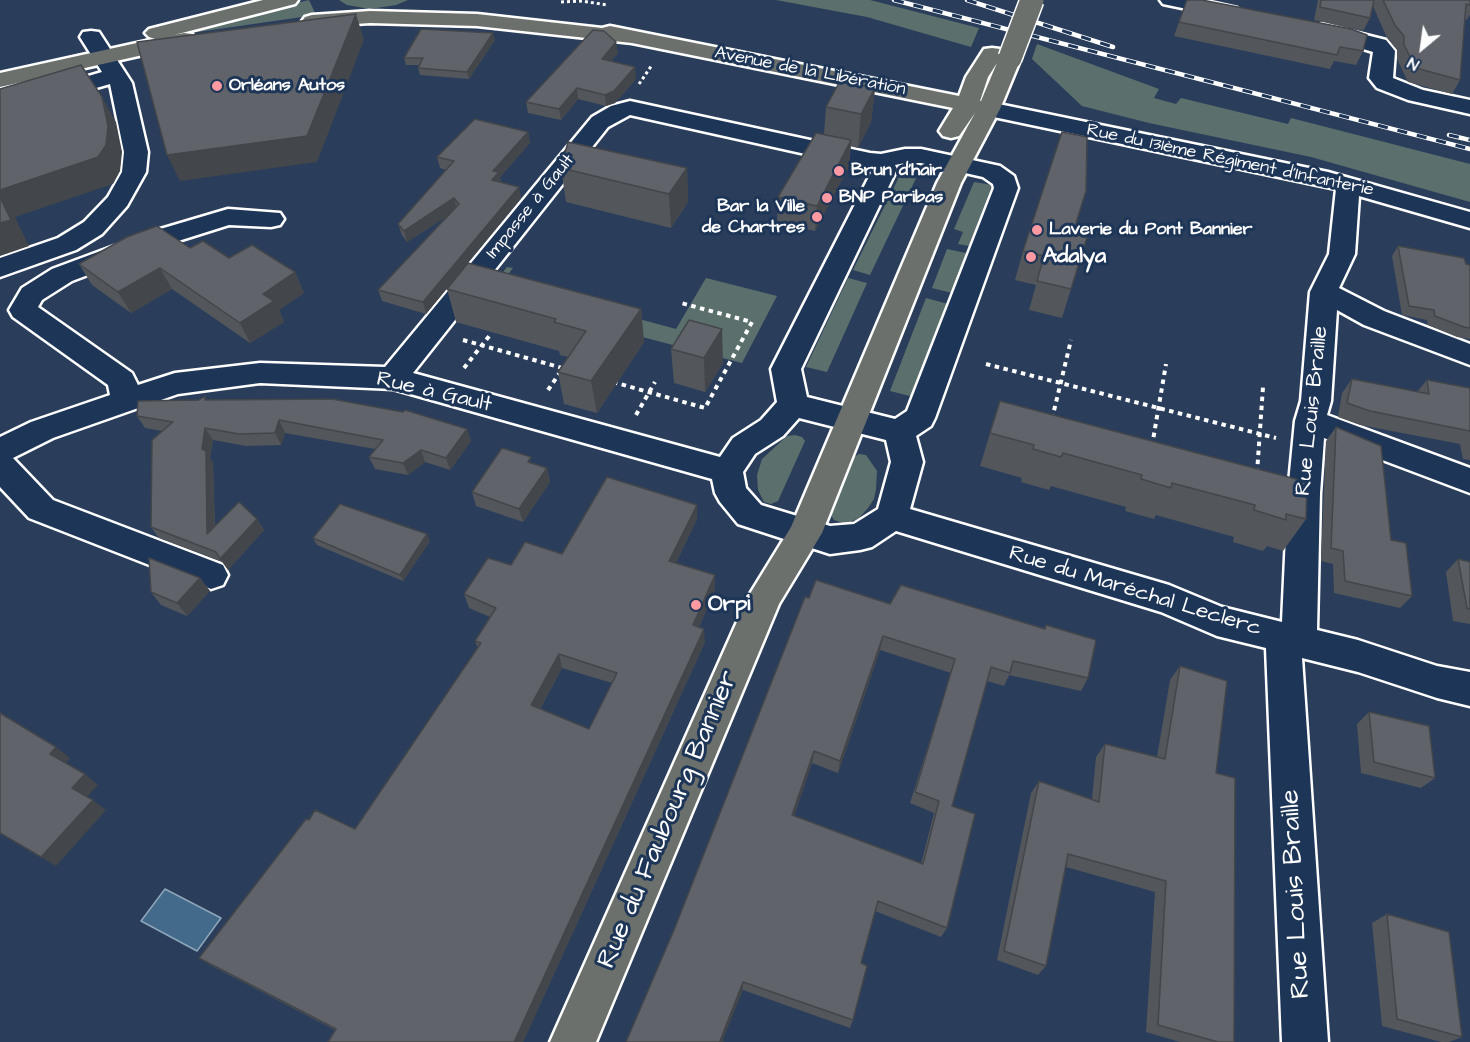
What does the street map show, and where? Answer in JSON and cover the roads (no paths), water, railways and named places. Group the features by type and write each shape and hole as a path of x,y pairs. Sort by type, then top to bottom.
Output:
{"main road":[{"path":"0,80 102,54 288,0"},
{"path":"322,0 336,13 370,17 405,10 423,0"},
{"name":"Avenue de la Libération","path":"447,0 464,8 547,18 630,37 978,107"},
{"name":"Rue du Faubourg Bannier","path":"1001,56 1017,0"},
{"name":"Rue du Faubourg Bannier","path":"573,1042 795,530 949,161 951,131 978,107 1001,56 1032,0"},
{"name":"Avenue de la Libération","path":"290,23 370,17 477,20 630,37"},
{"path":"0,71 268,26"}],"street":[{"path":"1170,0 1250,16"},
{"path":"1306,27 1350,36 1378,45 1384,51 1380,78 1385,83 1416,95 1470,108"},
{"path":"0,109 102,54 121,83 136,152 134,172 119,199 93,228 67,244 0,268"},
{"name":"Rue du 131ème Régiment d'Infanterie","path":"978,107 1349,184 1470,220"},
{"name":"Impasse à Gault","path":"393,378 600,122 619,111 630,108 881,161"},
{"path":"904,156 949,161 991,171 1005,181 1006,188 920,418 899,432 793,405 786,369 885,170 881,161 904,156"},
{"name":"Rue Louis Braille","path":"1305,1042 1291,640 1309,433 1316,401 1324,292 1342,254 1349,184"},
{"path":"126,399 122,380 23,310 32,294 62,275 166,236 228,217 272,219"},
{"path":"1324,292 1374,318 1470,356"},
{"name":"Rue à Gault","path":"0,451 42,430 126,399 176,384 260,373 393,378 728,471"},
{"path":"793,405 772,428 744,446 728,471 731,493 750,515 830,540 860,537 892,517 907,462 899,432"},
{"path":"1309,433 1470,481"},
{"path":"0,465 34,504 41,508 211,575"},
{"name":"Rue du Maréchal Leclerc","path":"892,517 1169,600 1217,621 1358,656 1437,682 1470,689"}],"water":[{"path":"165,889 221,918 197,951 141,921"}],"railway":[{"path":"894,0 1470,149"},
{"path":"967,0 1113,47"},
{"path":"1449,135 1470,140"}],"place":[{"name":"Orléans Autos","path":"217,86"},
{"name":"Brun d'hair","path":"839,171"},
{"name":"BNP Paribas","path":"827,198"},
{"name":"Bar la Ville de Chartres","path":"817,217"},
{"name":"Laverie du Pont Bannier","path":"1037,230"},
{"name":"Adalya","path":"1031,257"},
{"name":"Orpi","path":"696,605"}]}
